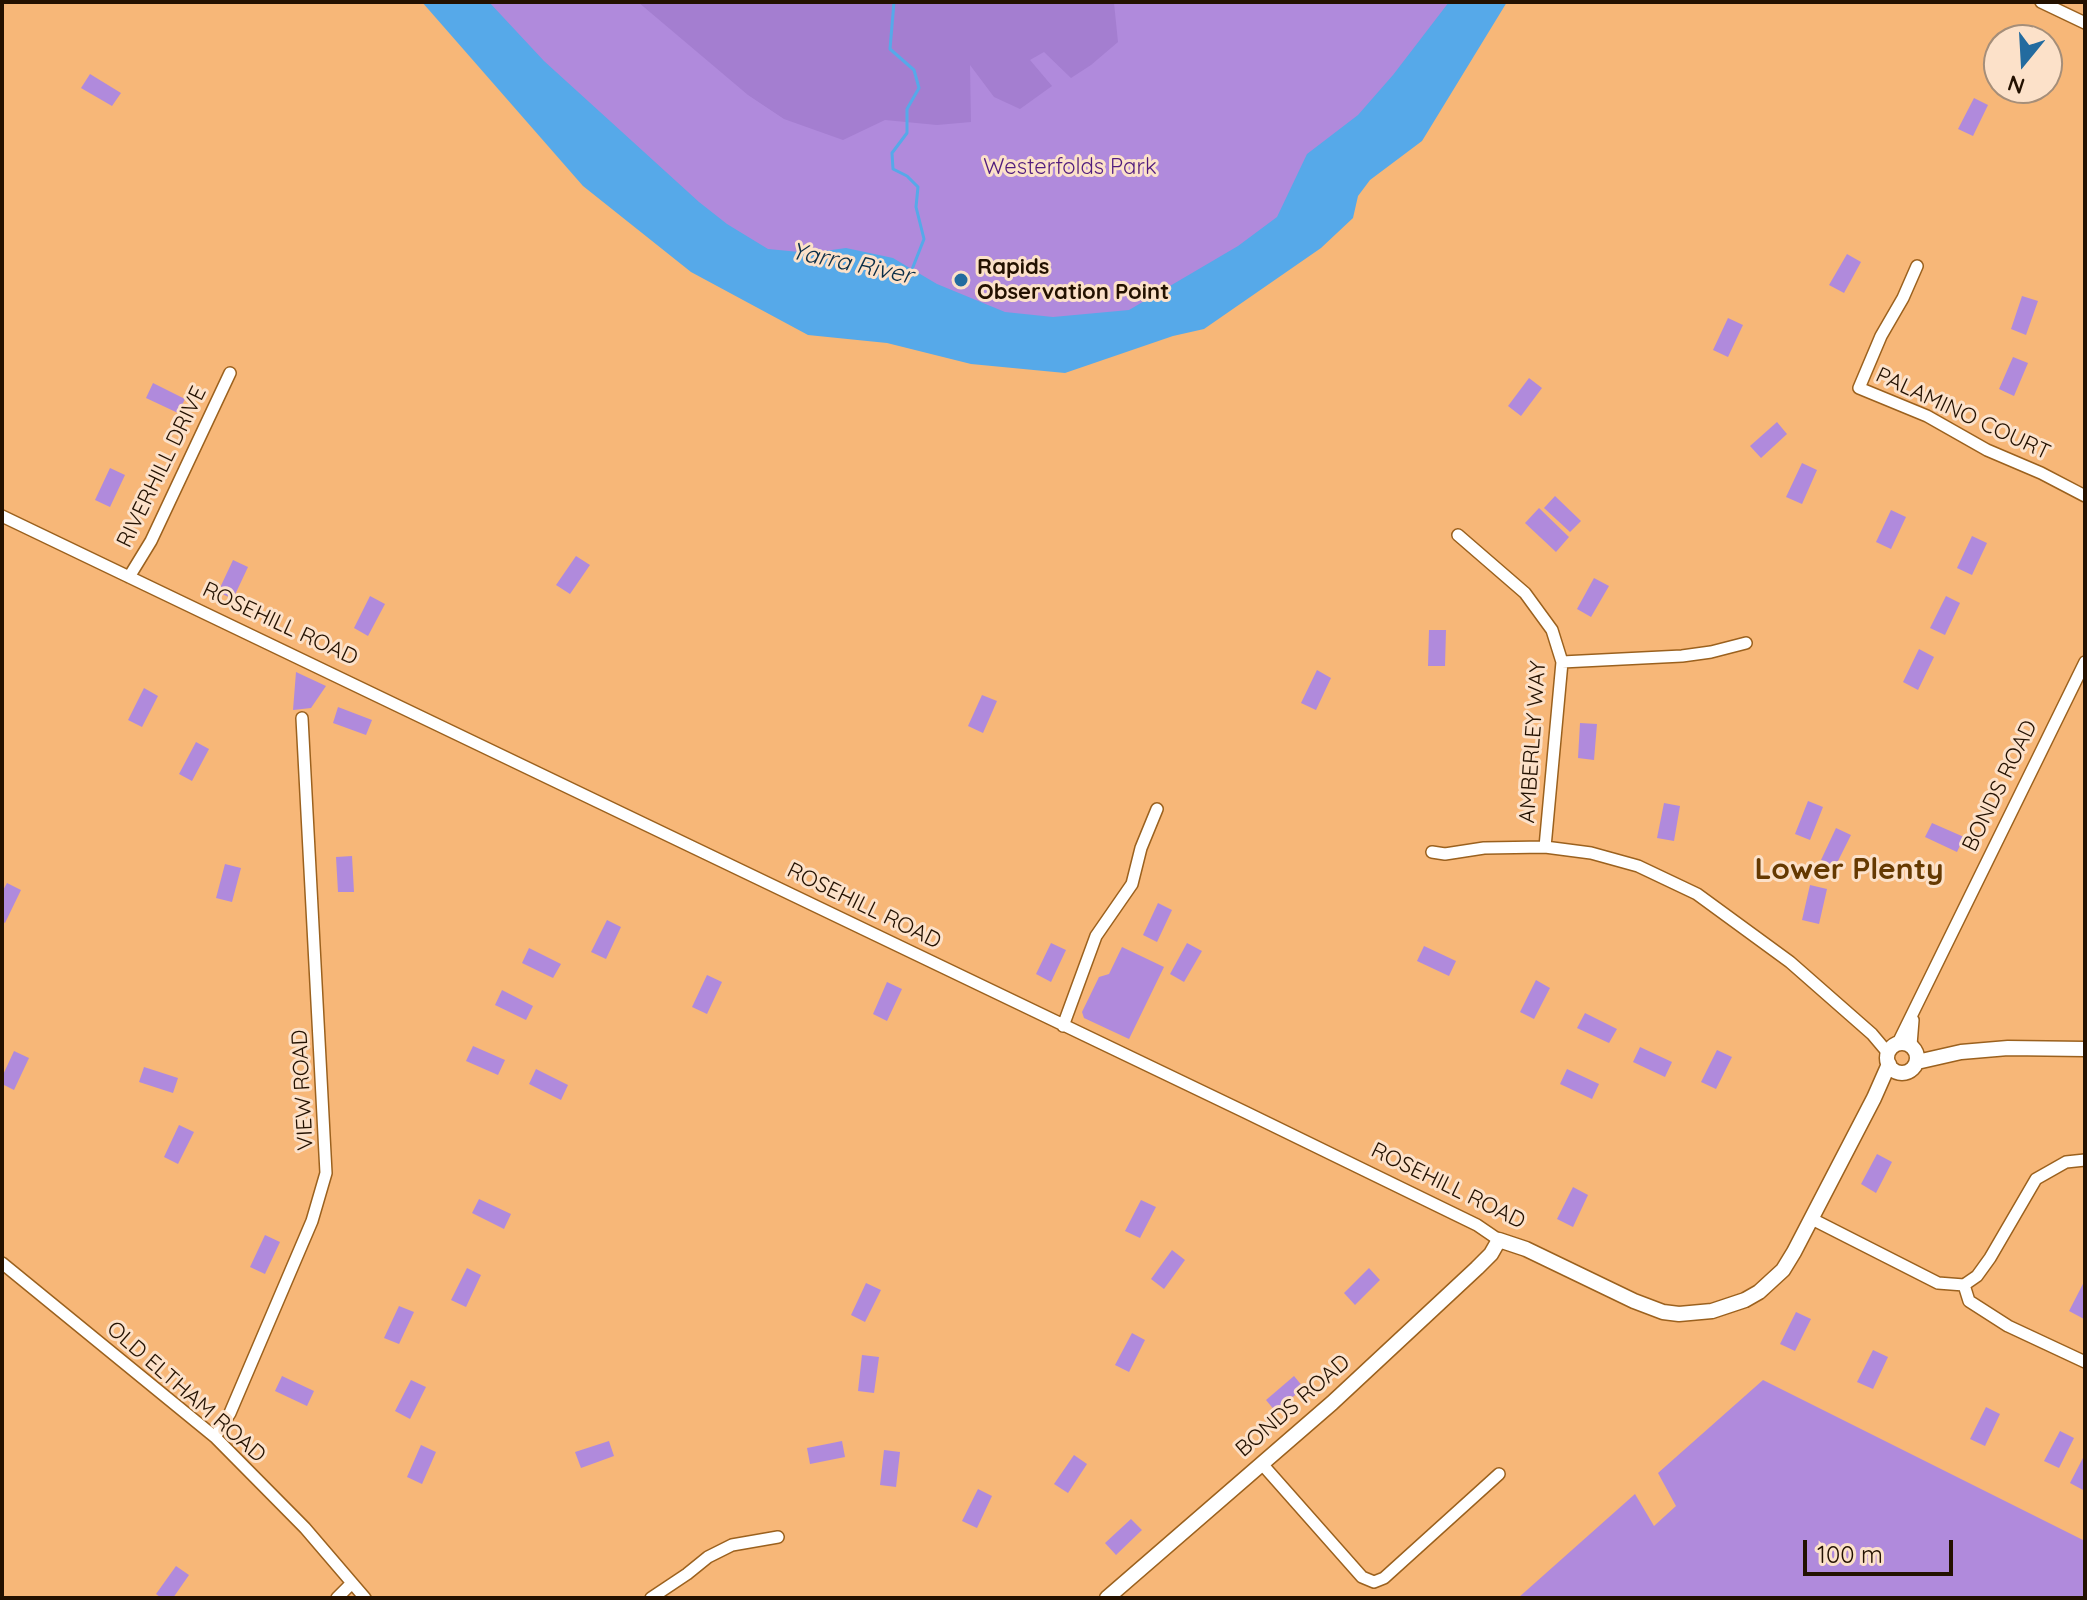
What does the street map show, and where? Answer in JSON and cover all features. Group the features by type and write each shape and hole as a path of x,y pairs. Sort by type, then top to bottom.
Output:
{"street":[{"path":"2041,2 2085,23"},
{"name":"PALAMINO COURT","path":"1917,266 1881,336 1859,388 1927,416 1987,450 2085,496"},
{"name":"RIVERHILL DRIVE","path":"129,577 151,541 230,373"},
{"name":"ROSEHILL ROAD","path":"2,516 1477,1225 1499,1240 1526,1249 1649,1307 1679,1314 1712,1311"},
{"name":"AMBERLEY WAY","path":"1458,535 1525,593 1552,630 1562,662 1545,847 1591,853 1638,866 1697,894 1790,962 1872,1034 1901,1054"},
{"path":"1562,662 1682,656 1746,643"},
{"name":"BONDS ROAD","path":"1712,1311 1745,1300 1773,1281 1783,1270 1874,1098 1901,1054 1913,1015 2085,662"},
{"name":"VIEW ROAD","path":"215,1437 230,1413 312,1221 326,1173 302,718"},
{"path":"1063,1026 1096,936 1132,884 1141,848 1157,809"},
{"path":"1432,852 1445,854 1484,848 1545,847"},
{"path":"1901,1054 2008,1048 2085,1049"},
{"path":"1812,1219 1938,1283 1964,1285 1977,1276 1990,1258 2036,1179 2066,1162 2085,1160"},
{"name":"BONDS ROAD","path":"1107,1598 1262,1464 1477,1268 1499,1240"},
{"name":"OLD ELTHAM ROAD","path":"2,1263 215,1437 305,1528 365,1598"},
{"path":"1964,1285 1969,1301 2008,1326 2085,1362"},
{"path":"1262,1464 1362,1577 1374,1582 1384,1578 1499,1474"},
{"path":"651,1598 708,1557 732,1545 778,1537"},
{"path":"337,1598 352,1583"}],"green space":[{"name":"Westerfolds Park","path":"487,2 1467,2 1296,216 1196,295 1072,333 772,265 652,187"},
{"path":"90,74 121,93 112,106 81,88"},
{"path":"1974,98 1988,105 1973,136 1958,129"},
{"path":"1847,254 1861,262 1844,293 1829,285"},
{"path":"2022,296 2038,301 2026,335 2011,329"},
{"path":"1728,318 1743,325 1728,357 1713,350"},
{"path":"2013,357 2028,363 2014,396 1999,389"},
{"path":"1529,378 1542,388 1521,416 1508,406"},
{"path":"153,383 185,399 178,413 146,398"},
{"path":"1777,422 1787,434 1761,458 1750,446"},
{"path":"1802,463 1817,470 1802,504 1786,497"},
{"path":"110,468 125,475 110,507 95,500"},
{"path":"1555,496 1581,521 1570,532 1544,508"},
{"path":"1539,508 1569,537 1556,552 1525,523"},
{"path":"1891,510 1906,517 1891,549 1876,542"},
{"path":"1972,536 1987,543 1972,575 1957,568"},
{"path":"576,556 590,565 570,594 556,585"},
{"path":"233,560 248,567 233,599 218,592"},
{"path":"1594,578 1609,586 1591,617 1577,609"},
{"path":"370,596 385,604 368,636 354,628"},
{"path":"1946,596 1960,603 1945,635 1930,628"},
{"path":"1429,630 1446,630 1445,666 1428,666"},
{"path":"1919,649 1934,657 1918,690 1903,682"},
{"path":"1317,670 1331,678 1316,710 1301,703"},
{"path":"296,672 326,686 311,708 293,710"},
{"path":"144,688 158,696 142,727 128,720"},
{"path":"982,695 997,701 983,733 968,726"},
{"path":"338,707 372,720 366,735 333,723"},
{"path":"1580,723 1597,724 1594,760 1578,758"},
{"path":"196,742 209,749 192,781 179,774"},
{"path":"1808,801 1823,807 1810,840 1795,834"},
{"path":"1664,803 1680,806 1674,841 1657,838"},
{"path":"1932,823 1964,837 1957,852 1925,837"},
{"path":"1836,828 1851,835 1835,867 1821,860"},
{"path":"352,856 354,892 338,892 336,857"},
{"path":"225,864 241,868 232,902 216,898"},
{"path":"7,883 21,890 5,923 2,921 2,892"},
{"path":"1810,885 1827,889 1819,924 1802,920"},
{"path":"1158,903 1172,910 1157,942 1143,935"},
{"path":"607,920 621,927 606,959 591,952"},
{"path":"1051,943 1066,950 1051,982 1036,974"},
{"path":"1187,943 1202,951 1184,982 1170,974"},
{"path":"1424,946 1456,961 1449,976 1417,961"},
{"path":"1122,947 1164,967 1129,1039 1084,1018 1082,1012 1099,977 1109,974"},
{"path":"529,948 561,964 553,978 522,963"},
{"path":"707,975 722,982 707,1014 692,1007"},
{"path":"1536,980 1550,988 1534,1019 1520,1012"},
{"path":"887,982 902,989 887,1021 873,1014"},
{"path":"502,990 533,1006 526,1020 495,1005"},
{"path":"1585,1013 1617,1029 1609,1043 1577,1028"},
{"path":"473,1046 505,1060 498,1075 466,1061"},
{"path":"1640,1047 1672,1062 1665,1077 1633,1062"},
{"path":"1717,1050 1732,1057 1716,1089 1701,1082"},
{"path":"14,1051 29,1058 14,1090 2,1084 2,1077"},
{"path":"144,1067 178,1078 173,1093 139,1082"},
{"path":"536,1069 568,1085 561,1100 529,1084"},
{"path":"1567,1069 1599,1084 1592,1099 1560,1084"},
{"path":"179,1125 194,1132 178,1164 164,1157"},
{"path":"1877,1154 1892,1162 1876,1193 1861,1184"},
{"path":"1573,1187 1588,1195 1573,1227 1557,1219"},
{"path":"479,1199 511,1214 504,1229 472,1213"},
{"path":"1141,1200 1156,1207 1140,1238 1125,1231"},
{"path":"265,1235 280,1242 265,1274 250,1267"},
{"path":"1172,1250 1185,1260 1164,1289 1151,1279"},
{"path":"467,1268 481,1275 466,1307 451,1300"},
{"path":"1369,1268 1380,1280 1355,1305 1344,1293"},
{"path":"2085,1280 2085,1317 2084,1319 2069,1311"},
{"path":"866,1283 881,1290 865,1322 851,1315"},
{"path":"399,1306 414,1312 399,1344 384,1338"},
{"path":"1796,1312 1811,1319 1795,1351 1780,1344"},
{"path":"1132,1333 1145,1340 1129,1372 1115,1365"},
{"path":"1873,1350 1888,1357 1873,1389 1857,1382"},
{"path":"862,1355 879,1357 874,1393 858,1391"},
{"path":"282,1376 314,1391 307,1406 275,1391"},
{"path":"1294,1376 1304,1388 1275,1411 1266,1400"},
{"path":"411,1380 426,1387 410,1419 395,1411"},
{"path":"1763,1380 2085,1541 2085,1598 1518,1598 1635,1494 1654,1526 1676,1506 1658,1473"},
{"path":"1986,1407 2000,1414 1985,1446 1970,1439"},
{"path":"2060,1431 2074,1438 2059,1468 2044,1461"},
{"path":"609,1441 614,1456 581,1468 575,1452"},
{"path":"842,1441 845,1457 810,1464 807,1448"},
{"path":"421,1445 436,1452 422,1484 407,1477"},
{"path":"884,1450 900,1452 896,1487 880,1485"},
{"path":"2085,1454 2085,1491 2070,1483"},
{"path":"1074,1455 1087,1464 1068,1493 1054,1484"},
{"path":"978,1489 992,1496 977,1528 962,1521"},
{"path":"1131,1519 1142,1530 1116,1555 1105,1543"},
{"path":"176,1566 189,1575 173,1598 161,1598 156,1594"}],"shaded area":[{"path":"638,2 1108,2 1114,3 1118,42 1071,78 1044,52 1030,60 1052,86 1020,109 994,97 970,65 971,122 937,125 885,120 843,140 784,119 748,95"}],"water":[{"name":"Yarra River","path":"422,2 489,2 544,61 699,202 727,224 768,249 810,253 846,248 893,258 937,284 1005,312 1053,317 1129,310 1238,246 1277,217 1307,154 1358,115 1449,2 1507,2 1422,141 1370,180 1358,196 1353,218 1321,248 1204,329 1173,336 1065,373 971,364 887,343 808,335 691,272 583,186"}],"waterway":[{"name":"Yarra River","path":"894,2 890,49 914,70 919,88 907,109 907,133 892,153 893,169 907,176 918,187 916,207 924,239 911,272"}],"place":[{"name":"Rapids Observation Point","path":"961,280"}],"district":[{"name":"Lower Plenty","path":"1849,870"}]}
